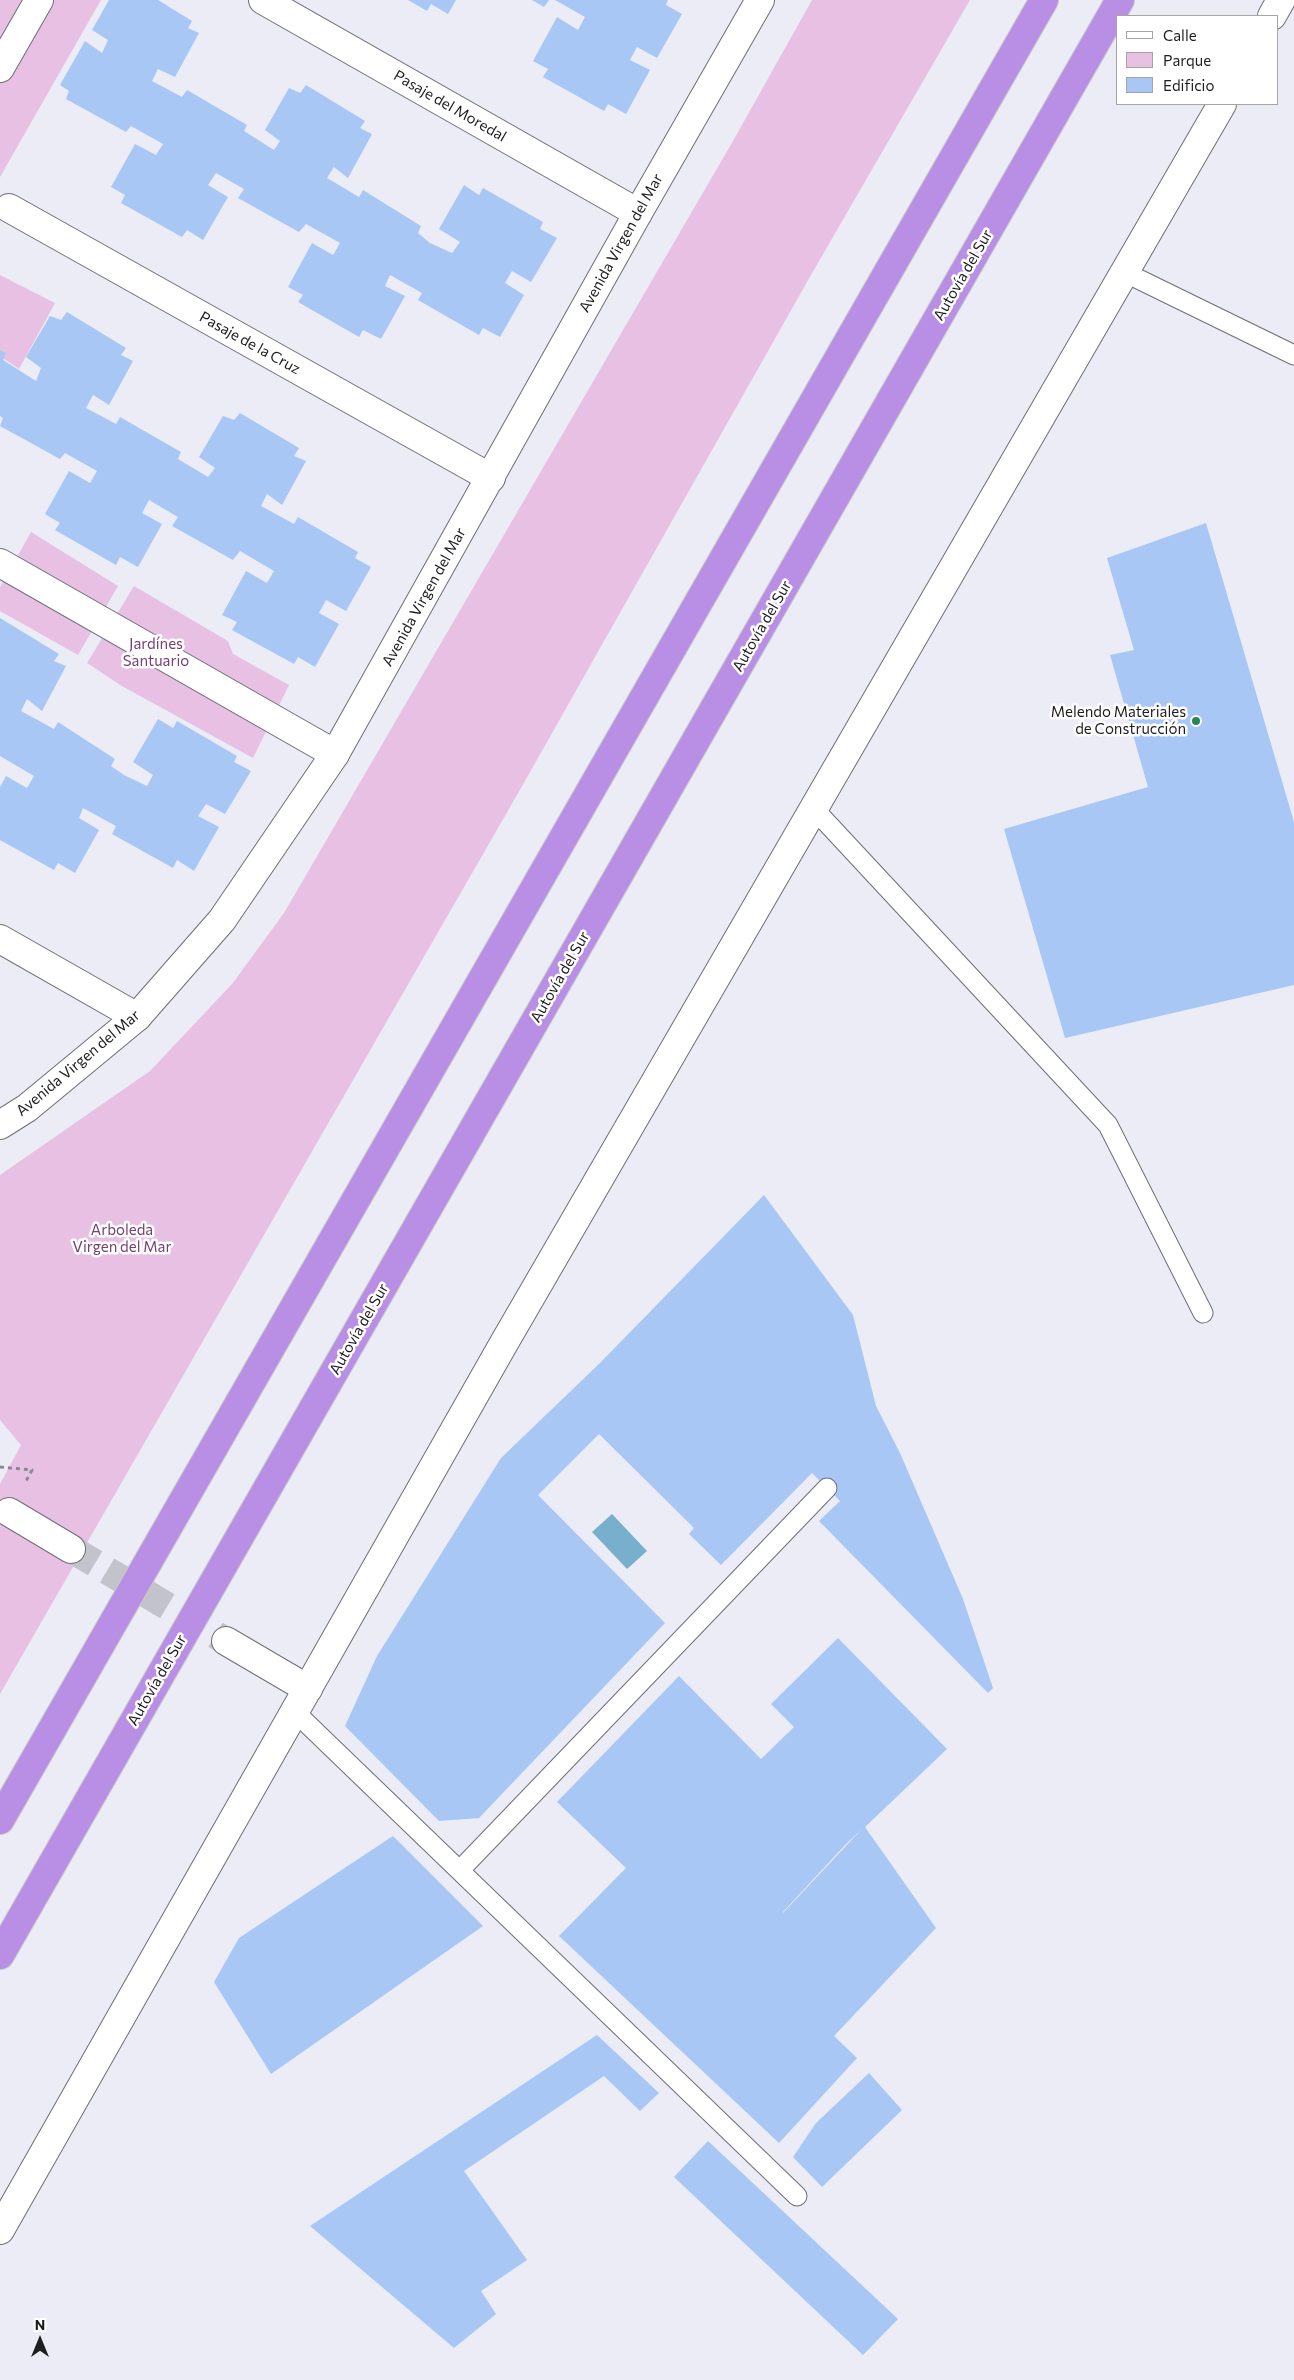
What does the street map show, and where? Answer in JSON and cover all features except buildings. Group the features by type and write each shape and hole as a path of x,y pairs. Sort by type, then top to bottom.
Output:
{"highway":[{"path":"0,1820 1044,0"},
{"name":"Autovía del Sur","path":"0,1954 1120,0"}],"street":[{"path":"0,68 39,0"},
{"name":"Pasaje del Moredal","path":"263,0 638,213"},
{"name":"Avenida Virgen del Mar","path":"0,1126 27,1108 137,1017 222,920 335,754 638,213 760,0"},
{"path":"1273,15 1282,0"},
{"path":"0,2230 504,1343 1126,273 1221,105"},
{"name":"Pasaje de la Cruz","path":"8,208 491,478"},
{"path":"0,563 335,754"},
{"path":"0,939 137,1017"},
{"path":"8,1512 71,1550"},
{"path":"226,1641 301,1700"}],"lane":[{"path":"1126,273 1294,355"},
{"path":"814,809 1108,1125 1203,1312"},
{"path":"460,1870 826,1488"},
{"path":"301,1700 460,1870 797,2196"}],"path":[{"path":"0,1467 32,1470"}],"green space":[{"path":"0,0 101,0 0,177"},
{"name":"Arboleda Virgen del Mar","path":"812,0 970,0 811,275 521,788 0,1694 0,1484 21,1445 0,1420 0,1175 150,1071 232,984 284,913 733,141"},
{"path":"0,275 55,303 19,369 0,356"},
{"path":"31,532 118,586 78,655 0,611 0,587"},
{"name":"Jardínes Santuario","path":"134,586 228,641 233,654 289,685 253,758 120,685 87,663"}],"water":[{"path":"612,1514 647,1551 627,1569 592,1532"}],"tunnel":[{"path":"71,1549 226,1641"}],"place":[{"name":"Melendo Materiales de Construcción","path":"1196,721"}]}
